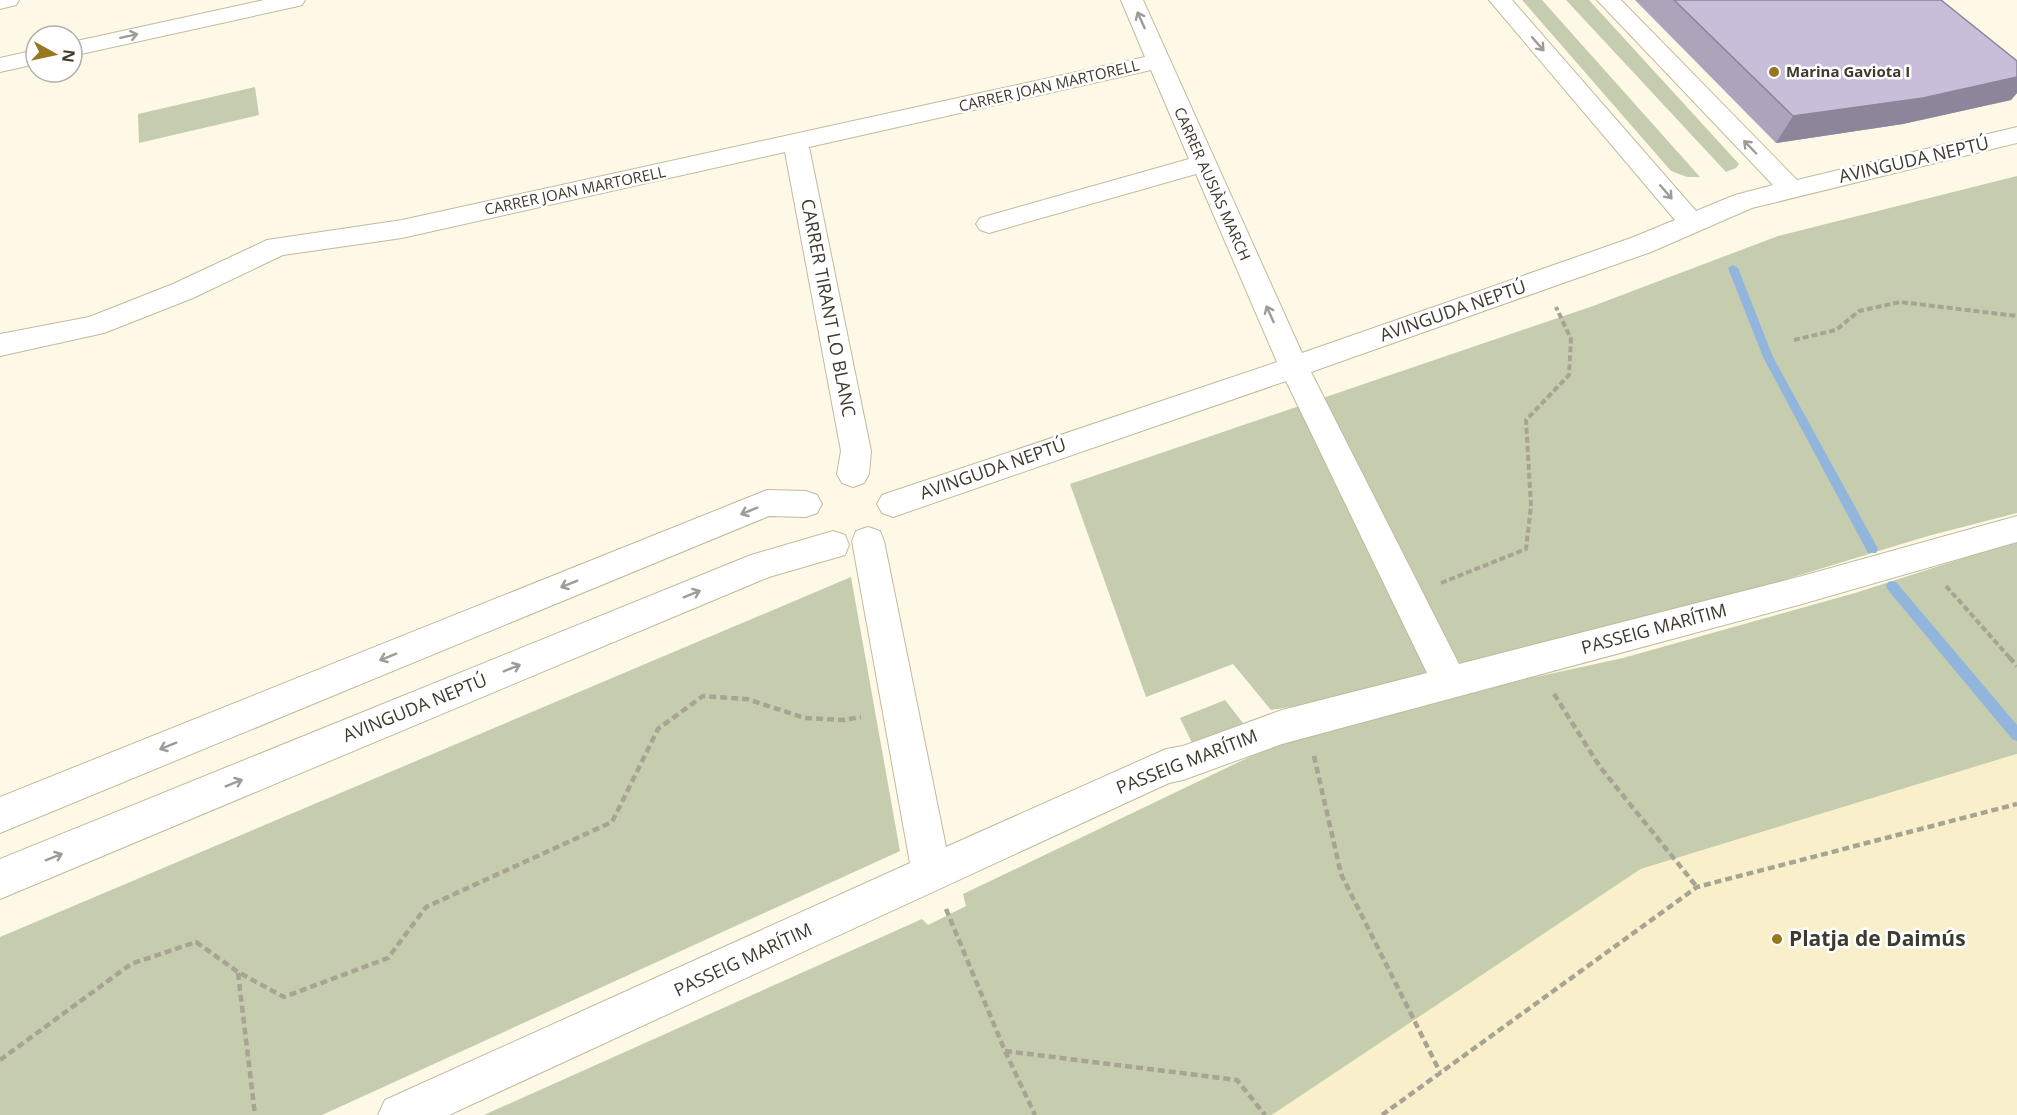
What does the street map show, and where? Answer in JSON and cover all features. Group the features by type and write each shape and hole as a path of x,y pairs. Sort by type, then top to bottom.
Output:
{"street":[{"path":"0,2 8,0"},
{"path":"84,45 171,18 294,0"},
{"name":"CARRER AUSIÀS MARCH","path":"1132,0 1294,367 1450,682"},
{"path":"1500,0 1691,222"},
{"path":"1608,0 1791,189"},
{"path":"0,65 24,60"},
{"name":"CARRER JOAN MARTORELL","path":"0,345 94,326 183,291 277,247 402,229 1159,61"},
{"name":"AVINGUDA NEPTÚ","path":"893,504 1641,245 1744,201 2017,135"},
{"name":"CARRER TIRANT LO BLANC","path":"796,142 855,451 853,474"},
{"path":"989,224 1204,163"},
{"path":"853,474 864,476 884,486 893,504 888,525 879,535 850,543 813,533 807,524 806,504 819,486 840,476 853,474"},
{"path":"0,815 767,503 806,504"},
{"name":"PASSEIG MARÍTIM","path":"400,1115 1166,766 1183,764 1282,727 1802,590 2017,529"},
{"path":"850,543 900,710 931,872"},
{"name":"AVINGUDA NEPTÚ","path":"0,879 763,564 850,543"}],"path":[{"path":"1423,629 1441,583 1526,549 1532,506 1526,420 1569,375 1571,339 1544,279"},
{"path":"1794,340 1836,330 1859,311 1900,302 2017,316"},
{"path":"1919,556 2017,666"},
{"path":"1533,661 1600,767 1697,888"},
{"path":"0,1060 131,964 196,942 238,972 284,997 388,958 426,907 612,822 658,729 703,696 747,699 805,718 843,720 900,710"},
{"path":"1299,723 1317,761 1341,874 1440,1072"},
{"path":"1382,1115 1697,888 2017,804"},
{"path":"931,872 1005,1051 1035,1115"},
{"path":"238,972 255,1115"},
{"path":"1005,1051 1237,1080 1265,1115"}],"green space":[{"path":"1522,0 1542,0 1700,177 1687,177 1671,171"},
{"path":"1566,0 1589,0 1739,164 1736,168 1726,172"},
{"path":"255,87 259,115 139,143 138,114"},
{"path":"2017,176 2017,513 1928,536 1450,682 1271,710 1233,664 1146,697 1070,484 1593,306 1778,236"},
{"path":"2017,541 2017,754 1641,869 1272,1115 484,1115 922,919 928,925 966,906 963,894 1289,738 1481,689 1623,658 1855,593"},
{"path":"851,577 900,851 322,1115 0,1115 0,937"},
{"path":"1225,700 1243,723 1194,747 1180,718"}],"sand":[{"name":"Platja de Daimús","path":"2017,754 2017,1115 1272,1115 1641,869"}],"building":[{"path":"1674,0 1941,0 2017,61 2017,77 1923,98 1793,116"}],"waterway":[{"path":"1733,268 1768,357 1872,549"},
{"path":"1892,586 2017,735"}],"place":[{"name":"Marina Gaviota I","path":"1774,72"},
{"name":"Platja de Daimús","path":"1777,939"}]}
